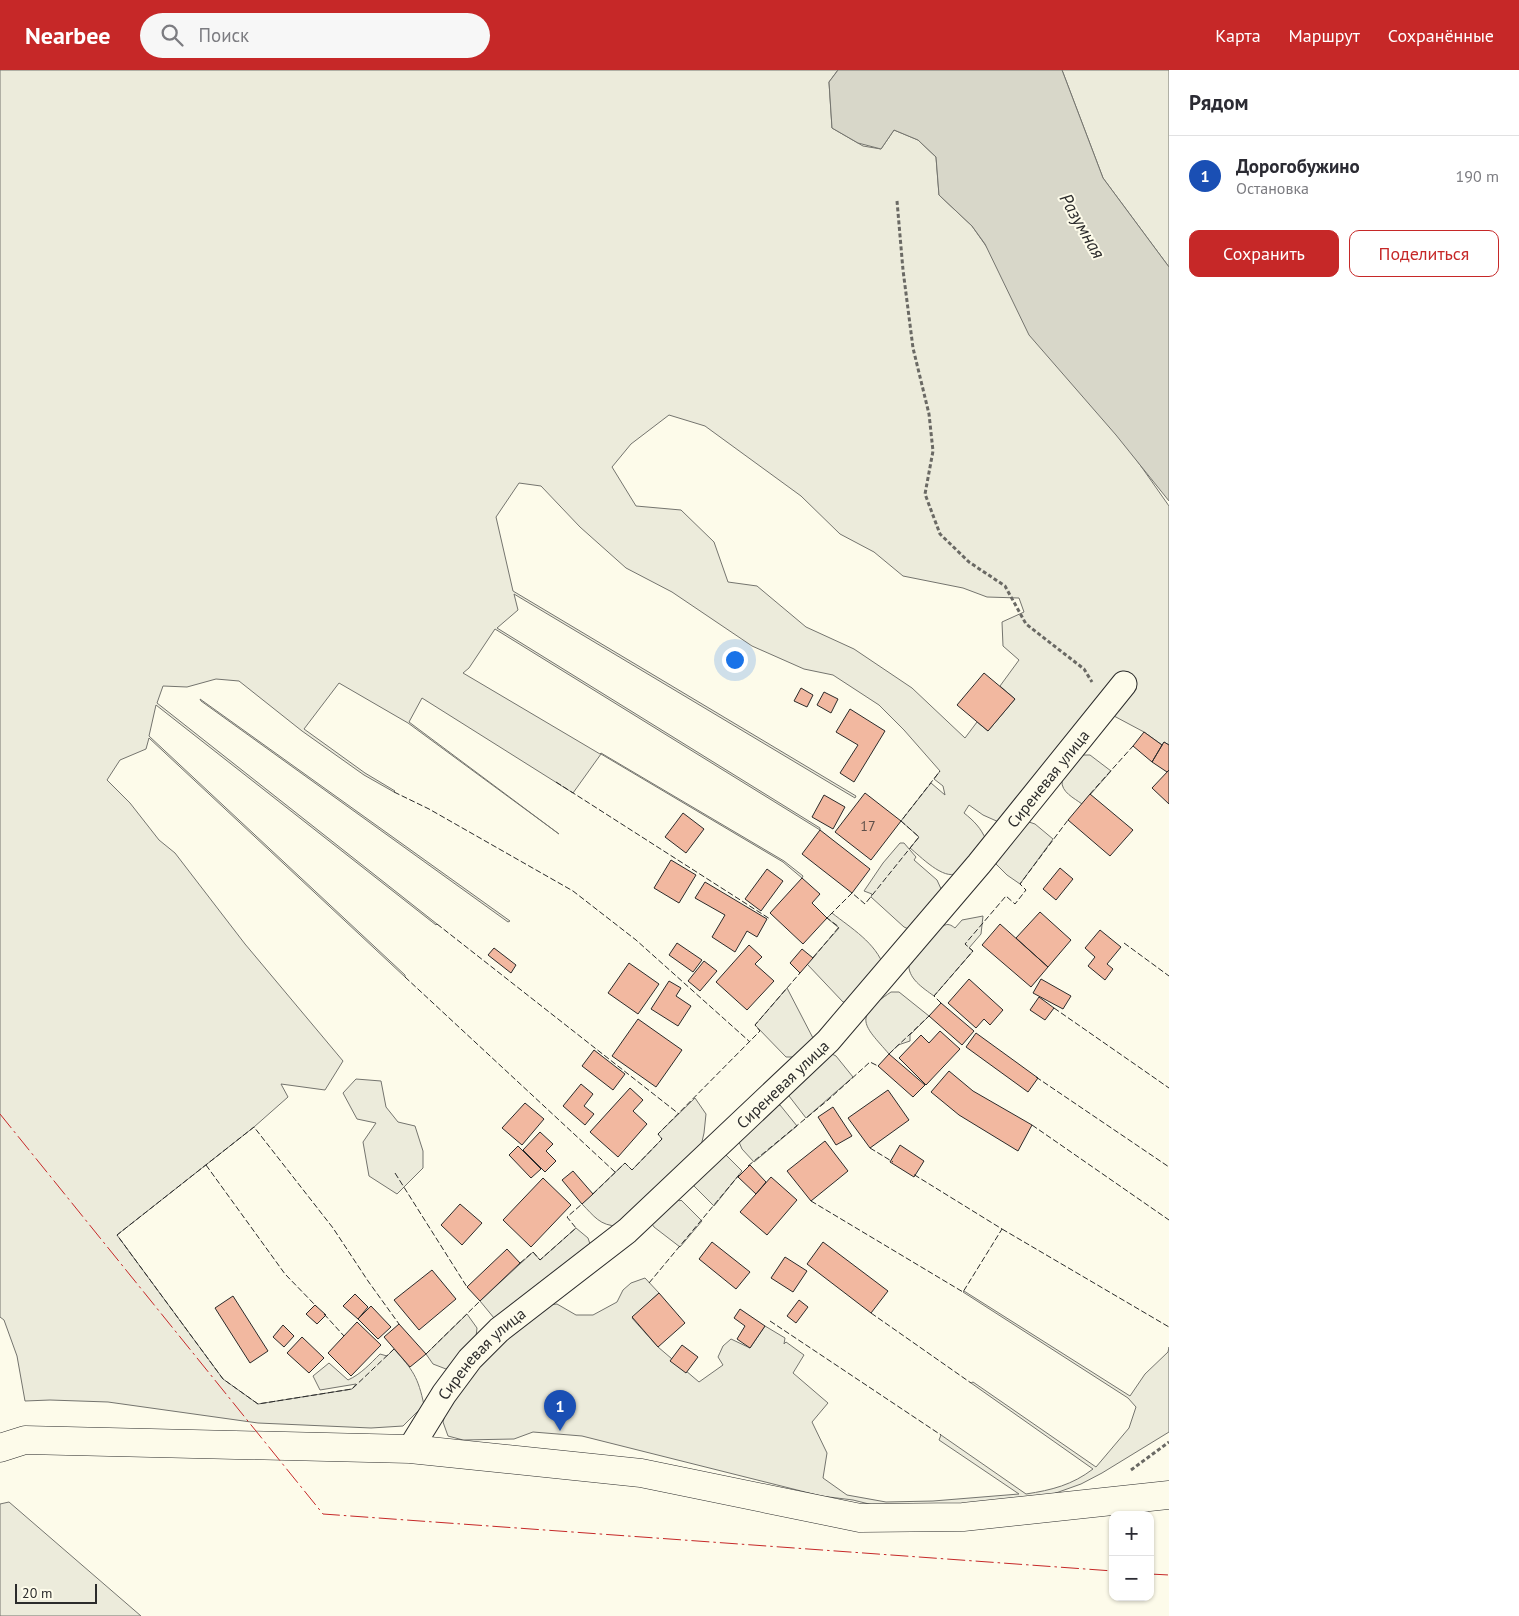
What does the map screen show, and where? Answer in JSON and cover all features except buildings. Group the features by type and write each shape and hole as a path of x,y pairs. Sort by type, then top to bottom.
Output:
{"street":[{"name":"Сиреневая улица","path":"410,1449 444,1394 470,1359 499,1330 627,1231 828,1041 979,864 1124,684"},
{"path":"0,1448 25,1440 410,1449 641,1473 860,1518 963,1517 1169,1495"}],"path":[{"path":"897,201 903,270 913,348 929,414 933,451 925,494 940,534 970,562 1005,586 1026,624 1084,669 1106,706"}],"shaded area":[{"path":"0,70 838,70 829,82 832,128 863,146 881,149 894,130 918,140 936,157 939,195 972,226 1169,506 1169,745 1164,742 1162,745 1144,732 1114,716 1125,675 1115,676 1001,823 983,815 969,805 964,813 977,825 986,840 960,871 952,875 946,874 932,866 910,848 919,837 901,821 931,783 945,795 943,786 934,779 940,771 879,705 833,675 804,669 752,646 672,592 626,568 580,527 541,486 519,483 496,517 513,591 856,796 855,798 514,594 518,610 497,628 820,828 820,830 495,629 469,668 463,673 784,861 803,876 802,878 783,862 601,754 573,793 422,698 409,722 559,834 408,723 339,683 304,729 394,792 364,775 302,731 239,681 216,679 187,687 163,686 157,703 437,924 156,705 149,736 405,977 149,738 146,749 120,760 107,780 130,803 159,840 175,853 245,944 343,1061 325,1090 281,1084 288,1097 254,1127 117,1235 223,1379 258,1404 352,1389 356,1384 320,1390 313,1376 329,1363 348,1380 361,1372 380,1354 387,1356 394,1349 414,1374 424,1405 403,1426 371,1428 258,1423 108,1402 25,1401 17,1356 4,1320 0,1317","holes":["669,415 705,426 801,496 840,534 874,552 903,576 963,588 987,597 1019,598 1024,612 1002,622 1003,646 1019,660 1000,686 1015,699 988,731 977,722 965,738 912,688 854,649 806,627 757,586 728,582 714,542 681,510 636,506 612,467 631,444"]},
{"path":"1062,70 1169,70 1169,267 1103,178"},
{"path":"200,699 510,921 508,922"},
{"path":"1083,755 1090,755 1111,771 1082,804 1066,792 1062,781"},
{"path":"1029,822 1035,824 1053,839 1020,884 996,864 997,858"},
{"path":"900,843 904,843 916,857 914,860 937,880 942,891 911,930 904,927 871,897 872,894 864,891 883,863"},
{"path":"832,913 869,943 884,967 851,1002 843,1002 807,964 839,928 827,918"},
{"path":"983,916 981,934 969,948 973,951 934,996 913,978 909,963 929,937 938,929 945,925 951,925 955,928 962,920"},
{"path":"787,988 814,1040 796,1057 786,1057 755,1025"},
{"path":"891,992 899,992 929,1016 910,1035 910,1041 898,1045 889,1054 873,1036 866,1022 867,1015 871,1009"},
{"path":"832,1054 836,1056 853,1077 806,1118 789,1096 789,1090"},
{"path":"356,1079 381,1081 386,1107 398,1122 415,1126 423,1151 423,1168 397,1194 369,1176 363,1142 376,1123 357,1119 343,1093"},
{"path":"695,1098 706,1114 701,1146 618,1226 612,1226 598,1220 582,1204 625,1163 632,1170 662,1139 658,1134"},
{"path":"780,1105 797,1126 754,1162 742,1149 739,1142 772,1107"},
{"path":"726,1155 742,1171 714,1206 693,1183"},
{"path":"677,1199 681,1200 702,1221 680,1247 652,1224"},
{"path":"576,1228 588,1238 591,1247 503,1316 494,1318 480,1301 533,1252 540,1260"},
{"path":"645,1278 659,1293 632,1318 658,1347 699,1382 723,1365 718,1357 723,1346 731,1339 750,1348 765,1326 785,1338 784,1344 786,1342 804,1355 793,1373 828,1403 812,1422 827,1453 823,1478 847,1495 886,1502 933,1501 1019,1494 939,1440 941,1435 1026,1494 1061,1486 1085,1475 1093,1469 971,1383 973,1382 1096,1467 1129,1428 1136,1407 1128,1398 964,1291 1130,1396 1145,1374 1168,1352 1169,1347 1169,1432 1102,1473 1081,1484 1053,1494 960,1504 873,1505 853,1500 821,1496 582,1436 533,1432 514,1439 463,1440 448,1436 443,1422 448,1404 507,1334 548,1305 557,1304 576,1315 593,1315 617,1302 623,1290 631,1283"},
{"path":"467,1314 477,1328 476,1337 446,1369 433,1364 426,1354"},
{"path":"9,1502 141,1616 0,1616 0,1504"}],"water":[{"name":"Разумная","path":"838,70 1062,70 1103,178 1169,267 1169,501 1116,435 1029,335 985,244 972,226 939,195 936,157 918,140 894,130 881,149 858,143 832,128 829,82"}],"fence":[{"path":"1090,794 1133,746"},
{"path":"813,958 839,927 827,918 852,893 865,904 919,837 901,821 940,771"},
{"path":"556,782 770,919"},
{"path":"394,792 429,809 573,891 636,940 750,1042"},
{"path":"941,1003 934,996 973,951 965,944 1006,896 1015,904 1026,890 1020,884 1068,820"},
{"path":"437,924 679,1114"},
{"path":"1124,943 1169,976"},
{"path":"593,1194 625,1163 632,1170 662,1139 658,1134 760,1031 755,1025 800,973"},
{"path":"405,977 615,1172"},
{"path":"1054,1008 1169,1088"},
{"path":"889,1054 929,1016"},
{"path":"748,1166 828,1100 870,1062 878,1066"},
{"path":"1036,1077 1169,1167"},
{"path":"1032,1125 1169,1220"},
{"path":"394,1349 352,1389 258,1404 223,1379 117,1235 254,1127 333,1228 399,1324"},
{"path":"870,1148 893,1162"},
{"path":"206,1165 285,1274 317,1307"},
{"path":"395,1173 467,1287"},
{"path":"811,1201 963,1292 1002,1229 913,1174"},
{"path":"649,1283 739,1175"},
{"path":"520,1263 533,1252 540,1260 576,1228 567,1217 582,1204"},
{"path":"1002,1229 1169,1327"},
{"path":"426,1354 480,1301"},
{"path":"871,1313 971,1383"},
{"path":"324,1314 344,1336"},
{"path":"770,1321 941,1435"}],"power":[{"path":"0,1114 323,1514 1109,1571"},
{"path":"1154,1574 1169,1575"}],"place":[{"name":"Дорогобужино","path":"560,1431"}]}
